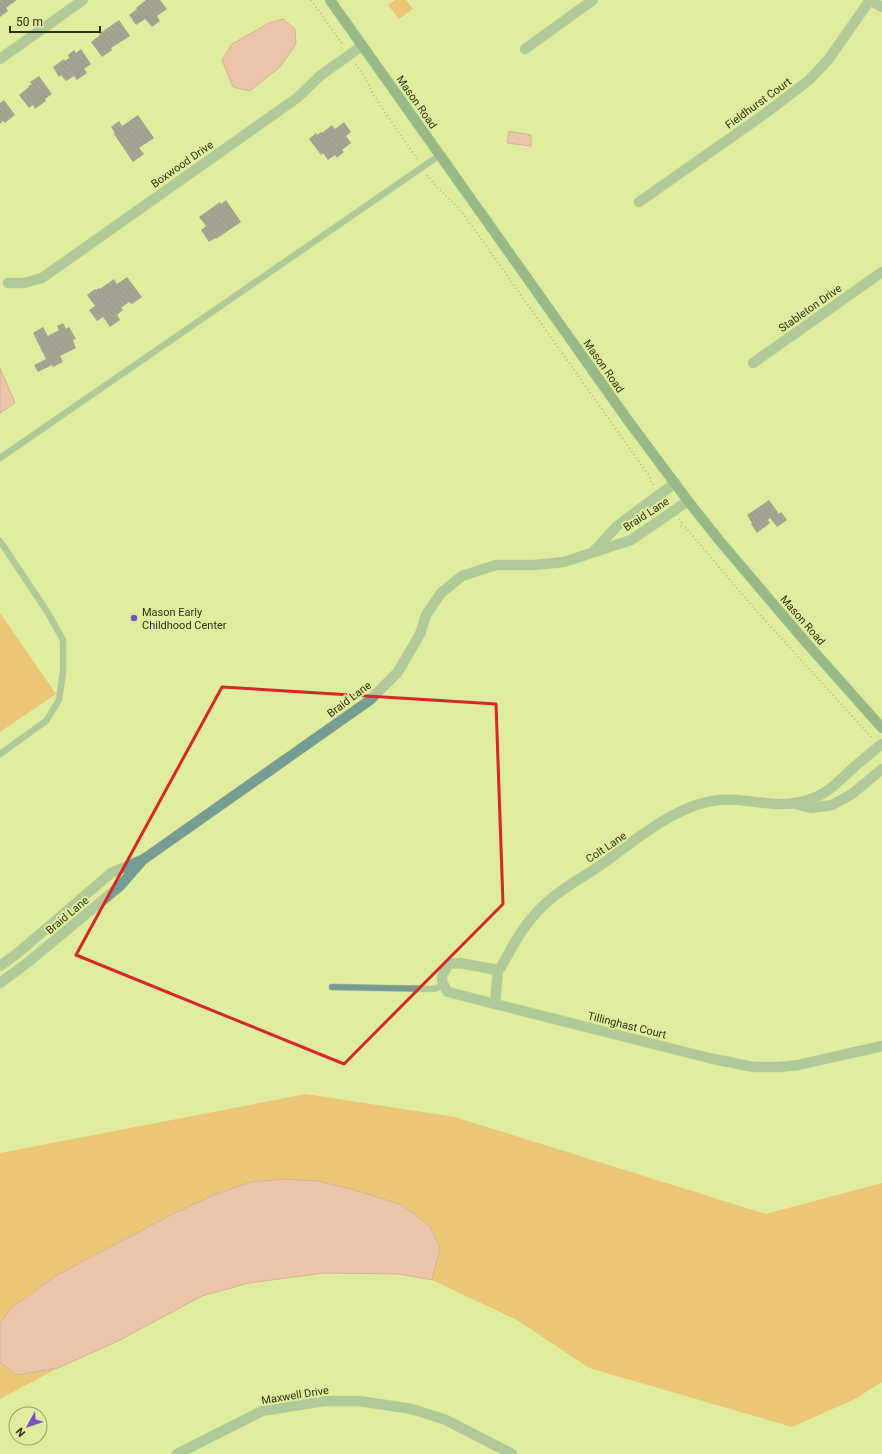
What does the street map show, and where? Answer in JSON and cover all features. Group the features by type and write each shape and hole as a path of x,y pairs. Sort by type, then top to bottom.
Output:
{"main road":[{"name":"Mason Road","path":"330,0 627,419 688,501 771,602 882,728"}],"street":[{"path":"0,59 84,0"},
{"path":"525,49 593,0"},
{"path":"870,0 882,7"},
{"name":"Fieldhurst Court","path":"639,202 766,113 809,80 828,60 870,0"},
{"name":"Boxwood Drive","path":"8,283 24,283 42,278 290,102 321,75 362,46"},
{"name":"Stableton Drive","path":"753,363 882,272"},
{"name":"Braid Lane","path":"593,552 617,526 675,483"},
{"name":"Braid Lane","path":"0,966 20,952 111,873 144,859 370,700 398,672 420,634 426,615 441,593 462,576 496,565 534,565 564,562 631,540 688,501"},
{"name":"Colt Lane","path":"495,1004 498,970 528,923 540,909 561,892 672,816 688,808 714,801 736,800 777,805 794,804 812,799 828,791 882,744"},
{"name":"Colt Lane","path":"794,804 811,808 832,805 852,794 882,769"},
{"name":"Braid Lane","path":"0,983 27,963 120,886 144,859"},
{"path":"442,985 442,973 449,964 460,963 498,970"},
{"name":"Tillinghast Court","path":"442,985 448,992 709,1058 753,1067 798,1065 882,1046"},
{"name":"Maxwell Drive","path":"176,1454 262,1411 324,1401 359,1400 412,1409 446,1420 512,1454"}],"lane":[{"path":"0,458 440,155"},
{"path":"0,541 48,613 62,640 63,672 59,700 46,721 0,754"},
{"path":"20,952 27,963"},
{"path":"332,987 435,988 442,985"}],"path":[{"path":"311,0 342,43"},
{"path":"358,66 374,96 412,151"},
{"path":"433,183 462,212 650,477 651,483 653,484"},
{"path":"682,523 681,526 686,528 747,600 869,734"}],"highlighted area":[{"path":"222,687 496,704 503,904 344,1064 76,955"}],"shaded area":[{"path":"395,0 406,0 413,9 399,19 388,5"},
{"path":"283,19 295,29 296,44 280,67 250,91 233,87 222,60 232,44 269,23"},
{"path":"509,131 531,135 531,146 507,143"},
{"path":"0,368 15,403 0,413"},
{"path":"0,613 56,694 0,732"},
{"path":"306,1094 455,1117 766,1214 882,1183 882,1382 855,1399 792,1427 589,1368 517,1320 432,1280 399,1274 325,1273 249,1283 202,1296 118,1341 58,1368 0,1399 0,1153"},
{"path":"284,1179 318,1181 358,1191 402,1205 430,1226 440,1248 432,1280 399,1274 325,1273 249,1283 202,1296 118,1341 58,1368 16,1375 0,1362 0,1323 11,1308 57,1275 169,1216 211,1196 251,1182"}],"building":[{"path":"0,0 17,0 6,8 8,11 0,17"},
{"path":"146,0 160,0 167,9 157,16 160,21 152,27 145,19 136,25 129,15"},
{"path":"119,20 130,36 111,48 112,50 102,57 91,42 100,35 99,34"},
{"path":"81,49 91,64 84,69 87,73 77,80 74,76 66,81 61,75 59,77 53,67 64,59 65,61 69,58 68,55 74,50 76,53"},
{"path":"39,76 52,94 45,99 46,101 35,109 33,105 29,108 19,95 32,84 30,82"},
{"path":"4,100 15,115 5,123 3,121 0,124 0,103"},
{"path":"138,115 154,138 139,148 144,154 133,162 111,127 119,121 122,126"},
{"path":"344,122 351,132 346,136 351,143 342,150 344,152 337,158 335,155 328,160 323,153 321,155 309,139 316,133 317,135 321,132 322,133 332,125 335,129"},
{"path":"226,200 241,222 209,242 201,230 206,226 199,217 220,202 221,204"},
{"path":"127,277 142,297 132,304 129,302 121,308 123,310 117,315 120,320 110,327 103,317 97,321 89,310 95,306 87,295 95,289 100,289 114,279 117,284"},
{"path":"63,323 66,329 69,327 76,339 73,340 76,348 60,356 63,362 53,367 52,365 38,372 34,365 46,359 33,333 43,327 48,336 59,330 57,326"},
{"path":"769,500 779,514 781,512 787,520 777,527 770,518 768,520 770,523 757,533 747,515"}],"place":[{"name":"Mason Early Childhood Center","path":"134,618"}]}
